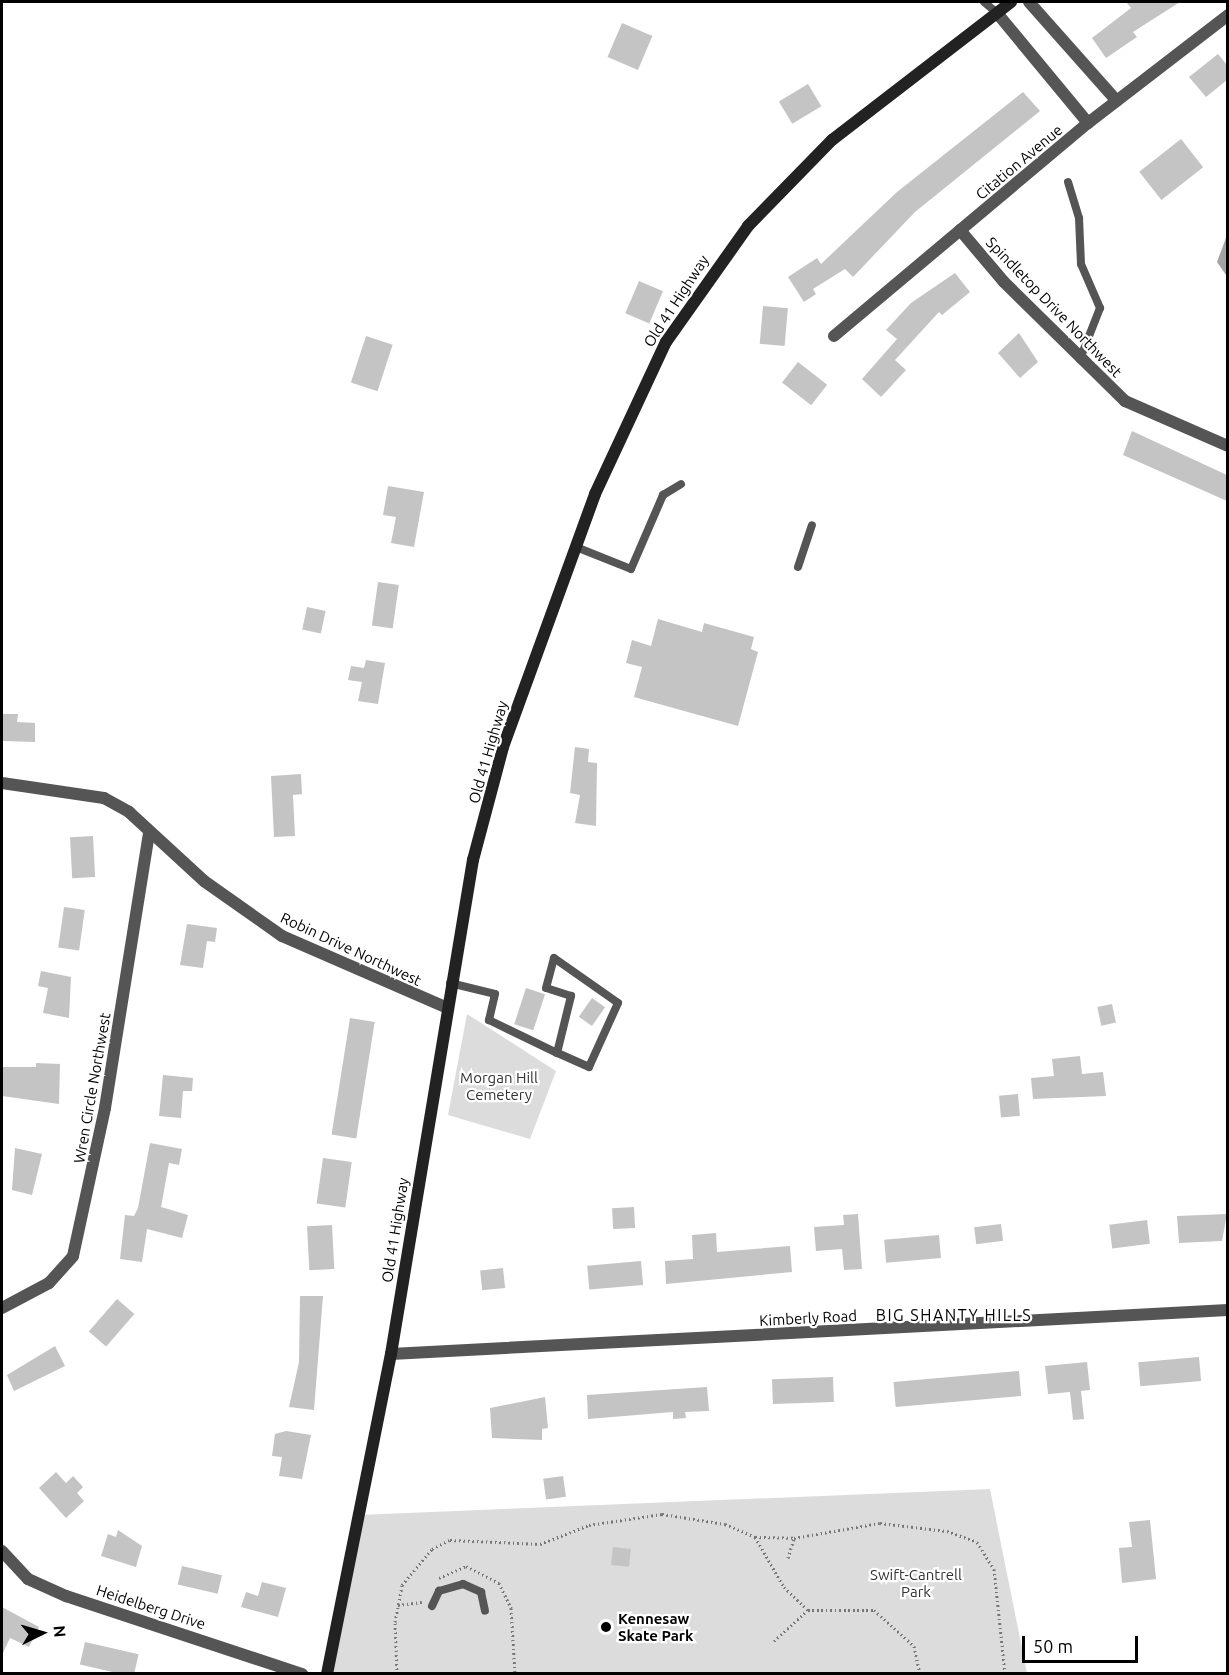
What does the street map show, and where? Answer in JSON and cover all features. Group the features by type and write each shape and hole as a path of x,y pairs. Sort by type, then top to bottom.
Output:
{"main road":[{"name":"Old 41 Highway","path":"327,1674 391,1354 449,983 503,747 576,548 640,392 714,267 780,189 832,140 1011,2"}],"street":[{"path":"1029,2 1117,101"},
{"path":"997,13 1088,123"},
{"name":"Citation Avenue","path":"834,336 1088,123 1227,15"},
{"name":"Spindletop Drive Northwest","path":"960,230 1080,359 1125,401 1227,446"},
{"name":"Robin Drive Northwest","path":"2,783 104,798 129,812 149,834 282,936 445,1007"},
{"name":"Wren Circle Northwest","path":"2,1308 49,1283 73,1256 100,1131 149,834"},
{"name":"Kimberly Road","path":"391,1354 1227,1310"},
{"name":"Heidelberg Drive","path":"2,1551 28,1579 66,1596 302,1674"}],"lane":[{"path":"984,2 997,13"},
{"path":"1068,182 1079,218 1081,264 1100,308 1080,359"},
{"path":"576,548 631,569 663,495 681,484"},
{"path":"798,567 812,525"},
{"path":"449,983 495,994 489,1020 557,1053 590,1067 618,1003 554,958 546,988 571,996 557,1053"},
{"path":"432,1606 444,1587 463,1584 481,1593 485,1611"}],"path":[{"path":"397,1674 395,1622 402,1585 432,1549 450,1540 519,1547 589,1525 662,1514 725,1524 755,1537 794,1538 880,1523 947,1532 977,1542 994,1569 1005,1674"},
{"path":"755,1537 784,1587 808,1610 874,1611 914,1646 920,1674"},
{"path":"788,1558 794,1538"},
{"path":"774,1641 808,1610"}],"green space":[{"name":"Morgan Hill Cemetery","path":"467,1014 556,1071 530,1139 448,1115"},
{"name":"Swift-Cantrell Park","path":"990,1489 1027,1673 326,1674 359,1515"}],"shaded area":[{"path":"1227,235 1228,275 1226,275 1217,262"}],"building":[{"path":"1126,2 1180,2 1133,32 1137,37 1106,58 1092,38 1131,8"},
{"path":"622,23 652,36 638,70 608,57"},
{"path":"1218,54 1227,65 1227,80 1206,97 1189,77"},
{"path":"808,84 821,106 792,124 779,102"},
{"path":"1023,92 1040,111 915,212 853,277 845,269 813,289 816,294 804,302 788,277 817,258 821,264 897,192"},
{"path":"1181,139 1203,167 1161,200 1139,172"},
{"path":"955,273 970,292 942,315 939,312 895,360 906,370 881,397 862,379 897,339 886,330 911,303"},
{"path":"639,281 663,291 649,323 625,313"},
{"path":"763,306 788,308 785,346 760,344"},
{"path":"1019,333 1038,362 1020,378 998,353"},
{"path":"366,336 393,345 377,391 351,383"},
{"path":"798,362 827,385 811,405 782,382"},
{"path":"1132,431 1227,475 1227,501 1123,455"},
{"path":"388,486 424,492 414,547 391,543 396,517 383,515"},
{"path":"378,582 399,585 393,628 372,626"},
{"path":"307,607 326,611 321,633 302,629"},
{"path":"658,619 702,632 704,623 754,637 751,649 758,652 738,726 634,697 642,667 626,663 632,640 651,646"},
{"path":"366,660 385,663 378,704 358,701 362,682 348,680 351,666 364,668"},
{"path":"3,714 18,714 17,722 35,723 35,742 3,741"},
{"path":"575,747 589,749 588,762 597,763 596,826 575,823 580,795 570,793"},
{"path":"301,774 302,794 293,795 295,836 274,837 271,776"},
{"path":"93,836 95,877 72,878 70,837"},
{"path":"64,907 85,910 79,951 58,948"},
{"path":"187,924 217,928 215,942 207,941 203,968 180,965"},
{"path":"41,971 71,977 69,1018 43,1013 48,988 38,986"},
{"path":"526,988 545,994 533,1030 514,1024"},
{"path":"592,998 605,1007 592,1026 579,1017"},
{"path":"1112,1004 1116,1023 1101,1026 1097,1007"},
{"path":"350,1018 375,1022 356,1138 332,1135"},
{"path":"1080,1056 1082,1074 1103,1072 1106,1096 1033,1099 1031,1078 1054,1076 1052,1059"},
{"path":"36,1063 60,1064 59,1104 2,1096 2,1067 36,1067"},
{"path":"163,1075 193,1078 192,1091 183,1091 181,1118 159,1116"},
{"path":"1018,1094 1020,1116 1001,1118 999,1096"},
{"path":"150,1143 182,1149 179,1165 169,1163 161,1207 188,1215 182,1238 147,1229 142,1262 120,1259 125,1215 134,1216 138,1208"},
{"path":"15,1148 42,1154 32,1195 12,1190"},
{"path":"323,1158 352,1162 345,1208 317,1204"},
{"path":"634,1207 635,1228 613,1229 612,1208"},
{"path":"858,1214 862,1269 844,1270 842,1249 816,1251 814,1227 844,1225 843,1215"},
{"path":"1227,1214 1222,1241 1179,1243 1177,1216"},
{"path":"1147,1220 1150,1244 1112,1248 1109,1225"},
{"path":"1001,1224 1003,1241 976,1244 974,1227"},
{"path":"332,1225 334,1269 309,1270 307,1226"},
{"path":"716,1233 717,1252 790,1246 792,1272 666,1284 665,1261 693,1259 692,1235"},
{"path":"939,1235 941,1258 886,1263 884,1240"},
{"path":"641,1261 643,1285 589,1290 587,1266"},
{"path":"503,1268 505,1288 482,1290 480,1270"},
{"path":"300,1296 323,1296 314,1410 289,1407 299,1362"},
{"path":"117,1299 134,1314 106,1347 89,1331"},
{"path":"55,1346 65,1366 14,1391 7,1375"},
{"path":"1199,1357 1201,1381 1140,1386 1138,1362"},
{"path":"1087,1362 1090,1390 1081,1391 1084,1419 1073,1420 1070,1392 1048,1394 1045,1366"},
{"path":"1019,1371 1021,1396 896,1407 893,1382"},
{"path":"833,1377 834,1402 773,1404 772,1379"},
{"path":"707,1387 709,1411 685,1412 686,1418 673,1419 673,1412 588,1419 587,1395"},
{"path":"545,1397 548,1428 542,1429 542,1440 492,1438 490,1408"},
{"path":"286,1431 311,1435 302,1479 279,1476 282,1457 272,1456 275,1434"},
{"path":"56,1472 66,1483 73,1476 83,1487 77,1493 84,1501 66,1518 39,1488"},
{"path":"563,1476 566,1497 546,1500 543,1479"},
{"path":"1150,1520 1156,1579 1122,1583 1119,1548 1132,1547 1129,1522"},
{"path":"118,1530 142,1546 136,1567 101,1556 108,1534 116,1537"},
{"path":"613,1547 631,1549 629,1567 611,1565"},
{"path":"182,1566 222,1575 218,1594 178,1585"},
{"path":"262,1582 286,1588 278,1617 241,1607 246,1592 258,1596"},
{"path":"2,1607 39,1627 29,1647 10,1638 2,1655"},
{"path":"85,1642 139,1654 134,1674 121,1674 80,1664"}],"place":[{"name":"Kennesaw Skate Park","path":"606,1627"}],"district":[{"name":"BIG SHANTY HILLS","path":"954,1315"}]}
